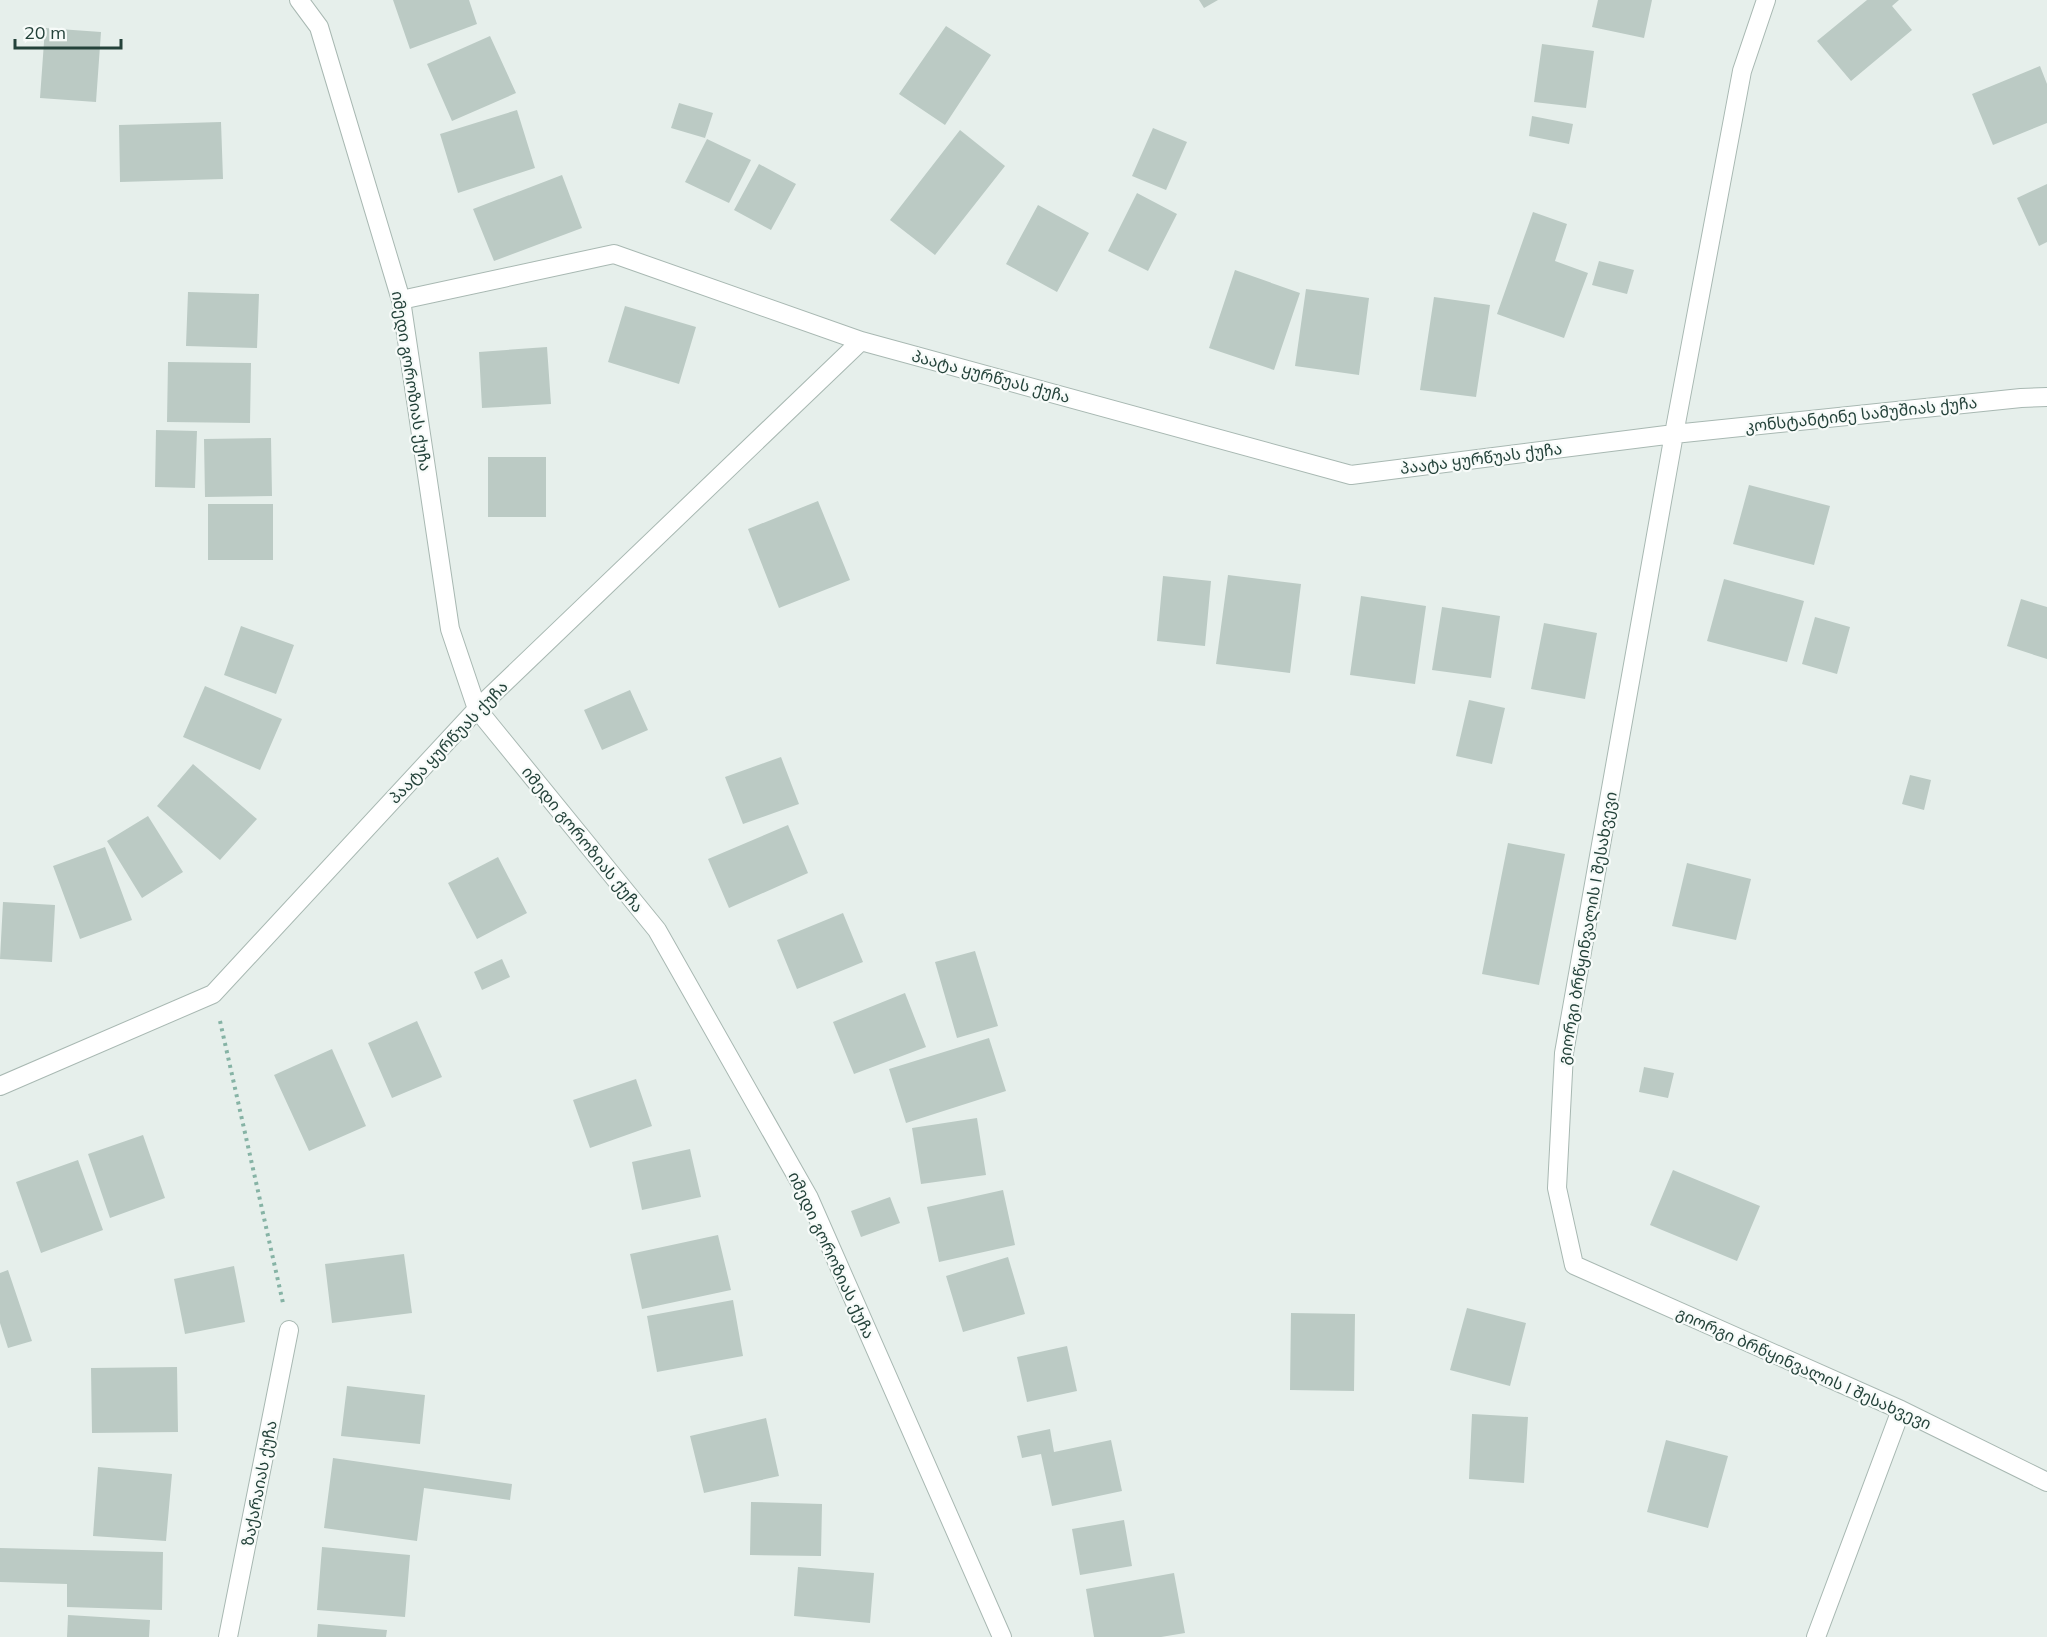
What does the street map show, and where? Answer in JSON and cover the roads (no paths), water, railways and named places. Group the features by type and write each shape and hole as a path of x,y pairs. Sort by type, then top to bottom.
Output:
{"street":[{"name":"იმედი გოროზიას ქუჩა","path":"299,0 319,27 401,300 450,629 477,709 657,930 792,1167 809,1198 1002,1637"},
{"path":"1674,434 1742,71 1766,0"},
{"name":"პაატა ყურწუას ქუჩა","path":"401,300 614,254 861,341 1351,475 1674,434"},
{"name":"პაატა ყურწუას ქუჩა","path":"0,1086 213,994 477,709 861,341"},
{"name":"კონსტანტინე სამუშიას ქუჩა","path":"1674,434 2047,397"},
{"name":"გიორგი ბრწყინვალის I შესახვევი","path":"1674,434 1564,1053 1557,1188 1574,1265 1901,1410 2047,1482"},
{"name":"ზაქარაიას ქუჩა","path":"228,1637 289,1330"},
{"path":"1816,1637 1901,1410"}]}
